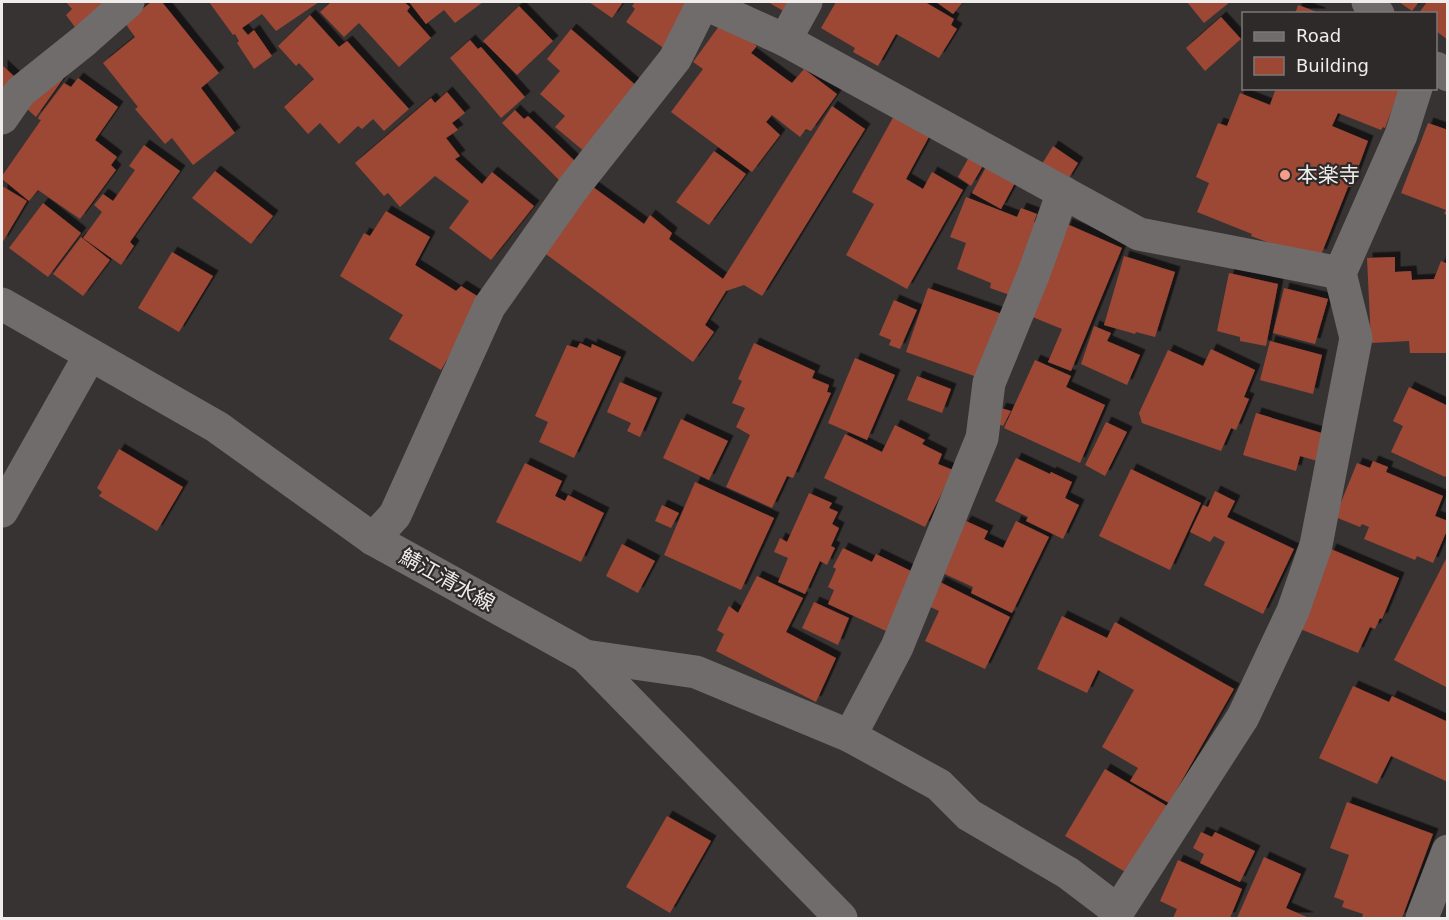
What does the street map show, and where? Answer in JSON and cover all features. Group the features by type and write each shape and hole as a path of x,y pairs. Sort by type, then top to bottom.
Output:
{"street":[{"path":"2,118 20,93 128,2"},
{"path":"373,539 395,515 489,307 573,188 675,59 702,2 785,40 1139,234 1340,273"},
{"path":"785,40 806,2"},
{"path":"585,656 696,672 850,736 939,785 969,815 1068,873 1116,915 1243,717 1293,611 1316,545 1356,338 1340,273 1401,135 1415,90"},
{"path":"850,736 897,647 982,438 989,383 1034,273 1063,192"},
{"name":"鯖江清水線","path":"2,304 217,427 373,539 585,656 841,918"},
{"path":"2,511 90,355"},
{"path":"1422,918 1448,851"}],"building":[{"path":"66,2 112,2 77,30 66,15 72,9"},
{"path":"151,2 162,2 219,73 201,88 235,133 193,165 172,138 165,144 135,109 138,107 103,63 135,37 125,23"},
{"path":"209,2 319,2 276,31 262,14 242,28 248,35 254,30 272,56 254,69 237,43 239,41 235,34 233,35"},
{"path":"331,2 404,2 410,7 407,11 431,38 399,67 359,23 344,37 320,12"},
{"path":"409,2 483,2 455,23 444,10 426,24"},
{"path":"589,2 623,2 612,18"},
{"path":"635,2 686,2 668,51 626,22 635,9 632,6"},
{"path":"768,2 791,2 785,12"},
{"path":"836,2 925,2 954,19 951,25 957,29 939,58 896,34 878,66 853,52 855,48 821,28"},
{"path":"936,2 963,2 953,14"},
{"path":"1187,2 1230,2 1204,23"},
{"path":"1399,2 1419,2 1412,11"},
{"path":"1427,2 1448,2 1448,40 1437,32 1437,12 1420,12"},
{"path":"1298,5 1317,12 1296,12"},
{"path":"519,6 553,41 517,75 483,41"},
{"path":"310,15 339,47 347,41 409,109 384,131 373,119 362,129 358,126 339,144 320,123 308,134 284,107 314,79 299,63 296,66 278,46"},
{"path":"1221,17 1241,39 1205,71 1186,48"},
{"path":"722,22 757,46 751,53 792,83 804,69 837,94 811,131 806,129 800,137 772,115 766,122 780,135 752,172 671,112 703,69 693,62"},
{"path":"571,29 639,88 585,152 555,127 565,116 540,94 560,71 547,59"},
{"path":"470,40 478,49 481,47 525,97 501,118 450,58"},
{"path":"2,65 17,79 2,96"},
{"path":"59,76 63,79 36,117 26,108"},
{"path":"78,78 118,107 95,140 117,157 111,165 116,170 80,219 38,190 29,201 2,179 41,120 38,119 39,116 64,83 71,87"},
{"path":"1275,90 1399,90 1385,128 1381,130 1338,113 1332,126 1368,141 1351,187 1348,187 1321,255 1308,250 1306,257 1197,212 1209,183 1196,177 1218,123 1227,126 1240,93 1270,105"},
{"path":"447,92 465,113 452,123 458,130 446,138 460,156 455,159 482,184 492,172 534,206 491,260 449,228 469,201 435,176 400,207 388,193 384,196 355,163 431,98 435,103"},
{"path":"832,106 865,129 762,296 744,285 726,291 705,325 714,332 693,362 543,252 593,187 644,224 650,215 672,233 669,239 723,279"},
{"path":"515,110 524,119 528,116 578,164 561,182 502,123"},
{"path":"895,114 931,133 906,179 923,189 932,172 963,190 907,289 846,255 874,204 852,192"},
{"path":"1428,123 1448,130 1448,215 1444,214 1446,210 1401,193"},
{"path":"144,145 180,171 130,242 134,246 121,265 83,238 102,212 94,205 103,194 113,201 135,170 129,166"},
{"path":"1053,146 1078,163 1067,181 1042,164"},
{"path":"714,151 746,174 709,225 676,202"},
{"path":"969,157 984,164 971,186 958,177"},
{"path":"986,167 1015,183 1001,209 972,193"},
{"path":"215,171 273,216 251,244 192,198"},
{"path":"2,186 27,201 2,243"},
{"path":"966,197 1017,217 1021,208 1037,214 1034,222 1038,224 1010,295 990,288 991,283 957,269 966,243 950,237"},
{"path":"43,203 81,233 48,277 9,248"},
{"path":"386,211 430,237 415,265 456,291 461,286 482,299 441,370 389,339 403,315 340,276 364,233 370,236"},
{"path":"1067,224 1122,248 1071,371 1048,362 1062,329 1030,316"},
{"path":"81,237 110,260 83,296 53,274"},
{"path":"172,252 213,276 179,332 138,308"},
{"path":"1124,256 1175,272 1155,337 1104,325"},
{"path":"1395,257 1395,272 1411,271 1412,280 1434,279 1441,261 1448,264 1447,353 1410,353 1409,341 1371,343 1367,258"},
{"path":"1229,273 1278,284 1266,346 1240,341 1240,337 1217,331"},
{"path":"928,288 1002,314 980,378 906,352"},
{"path":"1284,288 1328,299 1315,344 1273,333"},
{"path":"894,300 917,310 900,349 889,345 891,340 879,335"},
{"path":"1094,326 1111,333 1107,341 1140,355 1127,385 1081,364"},
{"path":"1270,341 1322,355 1313,394 1260,380"},
{"path":"580,343 591,348 592,344 621,357 574,458 539,442 548,422 535,416 567,345 577,348"},
{"path":"754,343 815,371 812,378 829,385 827,392 831,393 793,478 787,476 772,508 726,487 750,435 736,427 745,408 732,403 742,381 738,379"},
{"path":"1211,349 1255,370 1244,397 1249,399 1236,430 1231,428 1221,451 1142,423 1139,413 1168,350 1203,366"},
{"path":"855,358 895,375 867,440 828,423"},
{"path":"1035,360 1071,376 1066,387 1105,405 1080,463 1004,428"},
{"path":"917,376 951,389 942,413 907,400"},
{"path":"620,382 657,398 640,437 627,431 631,423 607,412"},
{"path":"1409,387 1448,406 1448,473 1445,477 1391,452 1403,426 1393,421"},
{"path":"1001,408 1011,411 1003,426 994,422"},
{"path":"1256,413 1325,434 1317,461 1300,456 1296,471 1243,455"},
{"path":"681,419 728,441 709,480 663,458"},
{"path":"1106,422 1127,432 1105,476 1085,465"},
{"path":"895,425 925,440 922,444 942,454 938,464 953,470 925,527 824,478 845,434 882,452"},
{"path":"119,449 183,487 157,531 99,496 102,492 97,488"},
{"path":"1016,458 1072,482 1065,498 1079,505 1063,539 1026,521 1028,517 995,501"},
{"path":"1373,461 1388,467 1386,472 1443,496 1435,516 1448,521 1448,528 1433,563 1417,556 1415,560 1364,539 1369,527 1362,524 1360,527 1335,517 1357,463 1370,468"},
{"path":"525,463 562,481 555,496 565,501 568,495 604,513 581,562 496,522"},
{"path":"1131,469 1201,503 1170,570 1099,536"},
{"path":"695,482 774,518 741,590 664,555"},
{"path":"1215,491 1235,501 1227,517 1294,549 1263,614 1204,585 1225,542 1214,536 1210,542 1190,532 1203,505 1208,507"},
{"path":"809,493 832,503 829,508 838,512 832,524 839,528 831,546 835,548 827,565 820,561 805,594 778,582 788,558 774,552 780,538 787,542"},
{"path":"662,505 679,513 671,528 655,521"},
{"path":"966,521 988,531 984,539 1003,548 1016,521 1049,537 1012,613 971,593 973,587 936,570"},
{"path":"622,544 655,561 638,593 606,576"},
{"path":"843,548 872,562 876,554 913,572 886,631 828,604 834,590 828,587 836,569 833,567"},
{"path":"1331,549 1399,578 1382,619 1380,618 1375,629 1370,627 1358,653 1298,628"},
{"path":"1448,555 1448,688 1394,660"},
{"path":"757,576 803,598 786,632 836,658 816,702 716,651 724,634 717,630 729,606 738,613"},
{"path":"940,582 1010,617 985,669 925,641 939,611 928,606"},
{"path":"814,602 849,618 838,645 802,628"},
{"path":"1062,616 1107,638 1115,622 1234,689 1169,803 1130,781 1138,768 1102,747 1134,690 1098,670 1087,693 1037,669"},
{"path":"1353,686 1389,702 1392,696 1448,722 1448,782 1391,756 1377,784 1319,758"},
{"path":"1105,769 1167,806 1127,873 1065,836"},
{"path":"1347,802 1433,834 1402,918 1362,918 1363,914 1342,907 1344,901 1334,897 1349,855 1330,848"},
{"path":"667,816 711,841 670,913 626,887"},
{"path":"1201,832 1212,837 1215,832 1255,851 1240,882 1200,863 1204,854 1193,848"},
{"path":"1264,857 1301,874 1286,908 1309,918 1237,918"},
{"path":"1178,860 1242,889 1230,918 1173,918 1177,909 1160,901"}],"place":[{"name":"本楽寺","path":"1285,175"}]}
